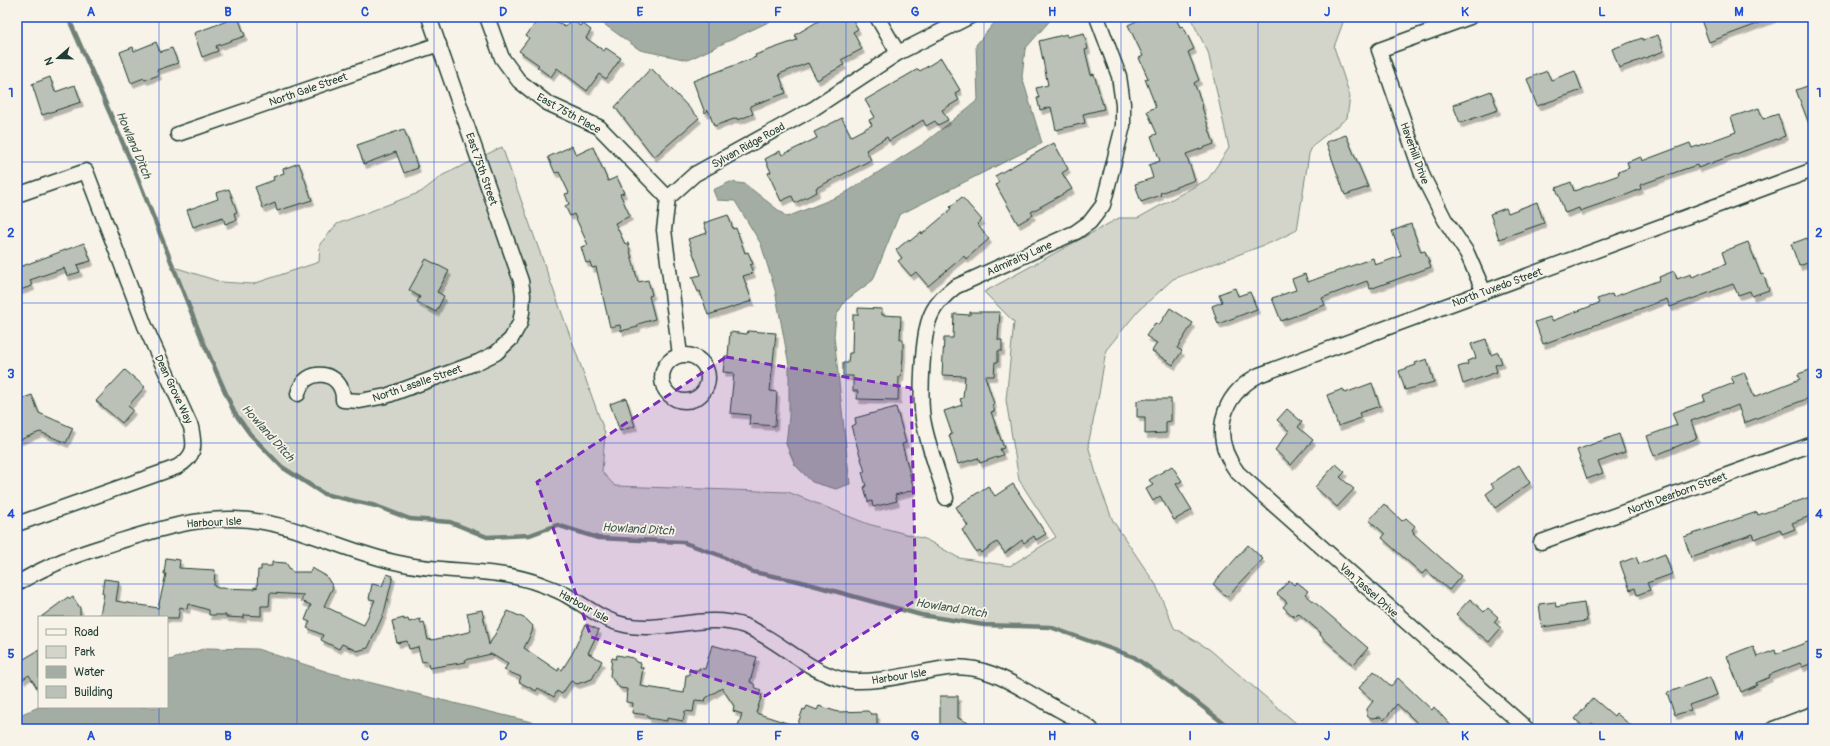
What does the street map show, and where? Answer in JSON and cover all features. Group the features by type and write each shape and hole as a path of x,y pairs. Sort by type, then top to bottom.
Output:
{"street":[{"name":"East 75th Street","path":"429,17 521,281 523,295 520,323"},
{"name":"East 75th Place","path":"487,17 502,58 520,81 547,102 599,127 668,198"},
{"path":"877,17 898,53"},
{"name":"Sylvan Ridge Road","path":"668,198 695,174 813,109 898,53 969,17"},
{"name":"Admiralty Lane","path":"946,498 927,437 922,410 926,334 929,320 939,302 955,287 1076,232 1090,222 1103,205 1123,126 1123,104 1119,76 1097,17"},
{"name":"Haverhill Drive","path":"1470,17 1379,50 1423,177 1445,220 1467,253 1484,292"},
{"name":"North Gale Street","path":"178,134 439,44"},
{"name":"North Tuxedo Street","path":"1223,443 1223,420 1228,403 1240,388 1259,375 1813,170"},
{"name":"Dean Grove Way","path":"17,195 86,171 145,326 191,427 194,439 190,458 177,467 17,524"},
{"path":"668,198 664,230 680,355"},
{"name":"North Lasalle Street","path":"298,394 300,387 306,380 319,375 330,376 338,383 343,393 343,400 365,400 386,396 478,362 496,353 511,339 520,323"},
{"name":"Van Tassel Drive","path":"1223,443 1229,460 1240,475 1527,729"},
{"name":"North Dearborn Street","path":"1541,542 1813,444"},
{"name":"Harbour Isle","path":"17,583 53,564 73,556 169,526 208,520 249,520 282,526 386,561 413,566 511,576 538,583 564,593 603,617 622,625 650,627 705,621 732,623 757,632 832,677 846,680 866,681 950,668 986,671 1007,680 1091,729"},
{"path":"1773,729 1813,714"}],"highlighted area":[{"path":"726,357 911,388 916,600 765,696 591,637 537,482"}],"green space":[{"path":"1190,17 1345,17 1334,47 1350,96 1347,118 1313,145 1309,154 1297,230 1275,241 1173,279 1138,311 1106,350 1099,394 1088,445 1099,484 1113,521 1156,585 1174,628 1209,649 1303,729 1231,729 1185,693 1134,657 1050,627 984,625 921,615 798,581 753,572 719,555 682,542 598,538 557,525 530,535 487,537 450,522 410,519 376,506 324,494 282,467 250,434 234,412 202,339 174,267 221,282 253,284 319,262 320,244 337,224 421,192 443,175 502,147 605,433 602,472 615,486 788,492 868,524 925,539 959,558 1010,566 1056,537 1019,480 1006,400 1014,322 984,292 1119,218 1138,218 1208,179 1229,148 1208,52"}],"water":[{"path":"594,17 779,17 688,60 640,50"},
{"path":"999,17 1053,17 1025,49 1022,77 1042,143 899,215 873,280 845,301 836,316 834,336 850,484 836,489 812,482 795,465 786,444 789,417 789,365 775,290 761,244 735,201 717,200 713,190 730,182 745,184 787,217 842,195 923,144 978,100 976,45"},
{"path":"206,648 257,649 331,673 560,729 17,729 17,716 38,707 168,708 168,661"}],"building":[{"path":"238,17 245,36 216,46 218,51 202,57 194,33"},
{"path":"540,17 549,17 565,27 571,19 580,26 582,23 591,30 586,38 604,51 606,48 621,58 606,79 599,74 587,91 557,68 551,77 537,67 539,65 519,51 529,38 526,36"},
{"path":"825,17 851,17 858,29 853,32 862,49 841,60 844,65 817,80 808,63 779,74 786,93 750,106 753,114 738,120 737,118 714,126 708,110 705,113 693,81 756,57 755,55 797,40 795,35"},
{"path":"1145,17 1175,17 1180,27 1183,26 1194,49 1188,52 1199,80 1194,83 1203,106 1202,107 1214,144 1186,154 1195,180 1141,202 1135,184 1153,178 1149,165 1160,161 1151,136 1157,134 1147,111 1156,107 1145,79 1148,78 1139,58 1143,56 1128,25"},
{"path":"1700,17 1773,17 1773,18 1709,42"},
{"path":"1084,33 1088,49 1085,50 1091,75 1094,74 1104,109 1083,114 1085,123 1056,130 1051,107 1040,110 1037,98 1039,98 1036,88 1048,85 1039,41 1067,34 1067,37"},
{"path":"1658,35 1664,51 1619,68 1612,49 1642,38 1643,40"},
{"path":"156,42 160,52 172,48 178,63 157,70 159,75 145,80 144,78 131,83 120,52 133,47 134,51"},
{"path":"941,58 960,90 955,93 959,100 942,110 948,120 938,125 935,121 926,126 923,120 889,141 887,137 866,150 871,160 816,188 817,192 795,203 792,196 781,201 768,173 771,172 765,159 780,151 782,155 817,138 814,132 842,118 851,136 872,125 869,120 875,117 865,100 918,69 920,71"},
{"path":"651,68 699,118 654,157 615,107"},
{"path":"1547,71 1551,80 1575,71 1582,90 1537,106 1527,79"},
{"path":"50,77 55,92 75,85 81,102 42,115 32,84"},
{"path":"1813,84 1813,132 1812,132 1796,90"},
{"path":"1491,91 1498,110 1460,123 1453,105"},
{"path":"1759,108 1763,119 1778,114 1785,136 1698,168 1697,165 1640,185 1641,189 1626,195 1580,211 1579,208 1565,213 1556,188 1571,182 1574,191 1619,175 1618,172 1629,168 1627,162 1641,157 1642,161 1690,143 1692,148 1736,132 1731,117"},
{"path":"404,129 418,168 404,173 396,152 364,164 357,145"},
{"path":"1346,135 1368,187 1345,195 1326,142"},
{"path":"1054,143 1068,169 1062,173 1072,189 1031,212 1033,215 1018,224 996,185 999,182 995,176"},
{"path":"572,146 576,155 593,147 608,181 617,177 624,193 620,194 630,216 615,223 625,244 628,243 638,282 648,280 652,295 649,296 655,319 638,324 638,327 621,331 620,325 610,327 596,267 592,268 590,262 586,263 581,247 588,245 574,214 570,216 565,206 569,204 565,194 569,193 559,172 555,173 548,157"},
{"path":"299,163 312,200 277,211 275,203 263,208 255,187 274,180 273,177 284,173 283,169"},
{"path":"229,189 237,212 234,213 236,220 225,224 223,217 193,227 187,210 218,199 216,193"},
{"path":"962,197 982,220 977,224 989,239 966,259 964,256 928,286 916,272 911,276 898,261 902,258 896,250 909,239 910,241 921,232 922,234 947,213 951,208 950,207"},
{"path":"1537,202 1544,223 1499,239 1490,214 1506,208 1508,213"},
{"path":"728,215 733,229 736,228 745,253 748,252 753,264 750,265 753,273 743,276 752,301 708,315 700,291 698,292 692,277 701,275 688,239 707,233 704,223"},
{"path":"1411,224 1421,252 1425,251 1431,267 1370,289 1367,281 1322,298 1325,305 1281,321 1272,298 1296,290 1292,279 1305,274 1308,282 1373,258 1375,265 1401,256 1392,231"},
{"path":"1807,238 1808,240 1813,239 1813,261 1799,266 1791,244"},
{"path":"1748,242 1761,275 1763,274 1769,290 1752,296 1750,291 1738,295 1733,284 1670,307 1667,299 1543,344 1535,322 1550,317 1552,321 1599,303 1597,299 1612,294 1613,297 1660,280 1659,277 1674,271 1677,279 1691,274 1692,277 1726,264 1722,252"},
{"path":"84,243 91,261 77,265 80,272 67,276 64,268 30,280 32,286 17,291 17,268"},
{"path":"426,259 449,271 437,292 444,296 436,312 417,302 420,297 409,290"},
{"path":"1235,288 1238,296 1250,292 1257,309 1218,324 1212,306 1222,302 1219,294"},
{"path":"858,308 882,309 882,315 901,316 900,339 903,339 903,356 901,377 899,377 898,400 857,399 858,391 853,391 853,376 843,376 843,363 848,363 849,353 852,353 853,315 858,315"},
{"path":"1170,308 1193,323 1177,348 1182,351 1173,365 1152,351 1157,343 1146,336 1155,323 1159,325"},
{"path":"970,312 1000,312 998,340 1002,340 1002,351 998,351 998,362 995,362 994,376 985,376 994,404 992,405 995,411 991,412 1004,448 1000,449 1003,455 980,463 978,458 958,464 949,435 952,434 944,411 962,405 960,399 963,398 965,376 942,375 944,338 953,338 954,314 970,315"},
{"path":"748,331 776,333 770,391 777,392 775,426 749,424 750,415 730,413 734,373 723,372 725,356 728,356 730,332 747,334"},
{"path":"1486,339 1491,355 1498,352 1502,363 1495,365 1497,372 1463,384 1458,367 1468,364 1467,361 1476,358 1471,344"},
{"path":"1427,359 1434,382 1405,390 1399,371"},
{"path":"1813,369 1813,394 1808,396 1809,398 1744,423 1738,405 1691,421 1697,438 1654,456 1647,436 1677,425 1672,413 1705,401 1703,395 1734,383 1731,377 1744,372 1754,397 1800,379 1798,374"},
{"path":"125,370 145,387 128,406 133,410 122,423 96,401"},
{"path":"1372,383 1380,406 1359,413 1361,418 1338,426 1327,395 1343,389 1345,393"},
{"path":"32,395 39,413 73,428 66,443 40,432 17,441 17,409 21,408 18,400"},
{"path":"626,398 635,426 620,431 610,404"},
{"path":"1146,399 1171,399 1171,421 1166,422 1166,433 1145,434 1145,417 1137,417 1137,401"},
{"path":"896,407 906,443 902,444 914,490 895,495 897,501 873,507 872,501 868,502 862,472 865,472 851,426 856,424 855,418"},
{"path":"1287,409 1302,422 1298,427 1313,440 1291,465 1275,450 1289,431 1277,420"},
{"path":"1619,434 1625,452 1598,462 1603,473 1587,479 1577,450"},
{"path":"1336,464 1345,472 1340,477 1354,489 1337,507 1315,487"},
{"path":"1519,465 1530,483 1495,508 1486,494 1494,488 1491,484"},
{"path":"1172,466 1182,481 1176,484 1192,510 1174,520 1160,496 1153,501 1146,489 1153,485 1149,480"},
{"path":"1013,484 1046,534 1036,540 1034,536 1024,543 1022,540 1005,553 997,542 981,553 979,550 976,552 962,530 968,526 956,507 988,486 995,496"},
{"path":"1813,496 1813,515 1792,523 1795,529 1782,534 1780,529 1755,539 1753,534 1705,551 1705,553 1691,558 1684,537 1757,512 1758,515"},
{"path":"1384,504 1402,521 1406,518 1415,526 1412,530 1414,532 1413,533 1461,576 1449,590 1426,570 1422,574 1382,538 1385,534 1369,520"},
{"path":"1248,545 1263,559 1227,597 1213,584"},
{"path":"1665,554 1672,574 1647,583 1650,590 1637,595 1635,588 1630,590 1620,563 1636,557 1639,564"},
{"path":"166,558 180,560 179,568 215,570 214,586 218,588 254,589 254,587 257,588 258,570 261,570 261,566 272,566 272,562 286,563 292,572 310,572 312,568 326,576 333,587 324,606 364,625 375,600 369,599 372,584 382,586 387,574 393,576 384,613 368,648 357,651 342,644 339,649 321,640 323,635 307,628 310,622 305,620 311,605 301,601 304,595 270,593 269,606 261,606 261,616 244,615 244,618 226,617 226,615 209,615 209,610 188,604 187,609 180,607 178,618 168,618 168,616 100,615 104,594 102,593 104,579 119,581 116,601 158,608 166,574 164,574"},
{"path":"1289,580 1294,585 1297,582 1308,591 1305,594 1368,648 1353,665 1320,635 1321,633 1298,613 1294,617 1283,607 1287,602 1277,594"},
{"path":"68,597 70,599 73,597 80,608 80,616 42,616"},
{"path":"1470,599 1484,612 1488,608 1498,617 1494,622 1501,628 1489,642 1479,634 1478,635 1456,614"},
{"path":"1555,602 1556,607 1584,603 1587,621 1542,627 1539,604"},
{"path":"482,610 489,645 508,611 526,619 533,626 532,632 524,648 558,671 559,668 562,670 572,654 586,624 599,630 588,653 602,661 592,679 577,684 571,681 562,694 557,691 554,697 538,688 536,691 519,682 521,677 504,670 508,664 491,654 465,660 466,662 429,668 427,661 422,662 418,647 409,649 407,641 397,643 392,621 404,618 404,620 408,619 409,622 420,619 421,623 424,622 428,640 432,640 471,631 467,613"},
{"path":"1813,640 1813,663 1802,667 1800,663 1769,675 1770,677 1756,683 1757,685 1741,692 1727,656 1753,646 1757,657 1775,650 1776,654"},
{"path":"712,645 757,657 750,682 754,684 756,688 761,690 759,695 762,695 756,713 796,726 796,729 737,729 742,714 733,711 734,706 722,688 706,698 705,701 695,700 693,712 685,711 683,721 667,718 667,721 648,718 648,715 632,713 633,703 626,702 627,689 620,688 610,676 612,658 616,659 617,655 633,658 636,662 641,663 640,668 643,668 640,686 684,693 686,675 689,675 689,670 699,670 699,668 705,669"},
{"path":"38,651 38,689 29,675 23,679 17,670 17,663"},
{"path":"1374,671 1391,686 1398,678 1432,710 1434,707 1454,729 1424,729 1397,704 1384,720 1381,717 1371,718 1367,715 1367,709 1373,701 1359,688"},
{"path":"1710,677 1717,695 1689,705 1691,710 1675,715 1667,693"},
{"path":"940,696 958,696 958,718 981,729 940,729"},
{"path":"1593,698 1614,716 1616,713 1635,729 1599,729 1592,723 1586,729 1575,719"},
{"path":"807,706 817,710 819,706 838,712 868,711 871,714 877,714 877,729 796,729 803,709 805,710"}],"waterway":[{"name":"Howland Ditch","path":"68,17 135,171 202,339 234,412 250,434 282,467 324,494 376,506 410,519 450,522 487,537 530,535 557,525 598,538 682,542 719,555 753,572 798,581 921,615 984,625 1050,627 1134,657 1185,693 1231,729"}]}
